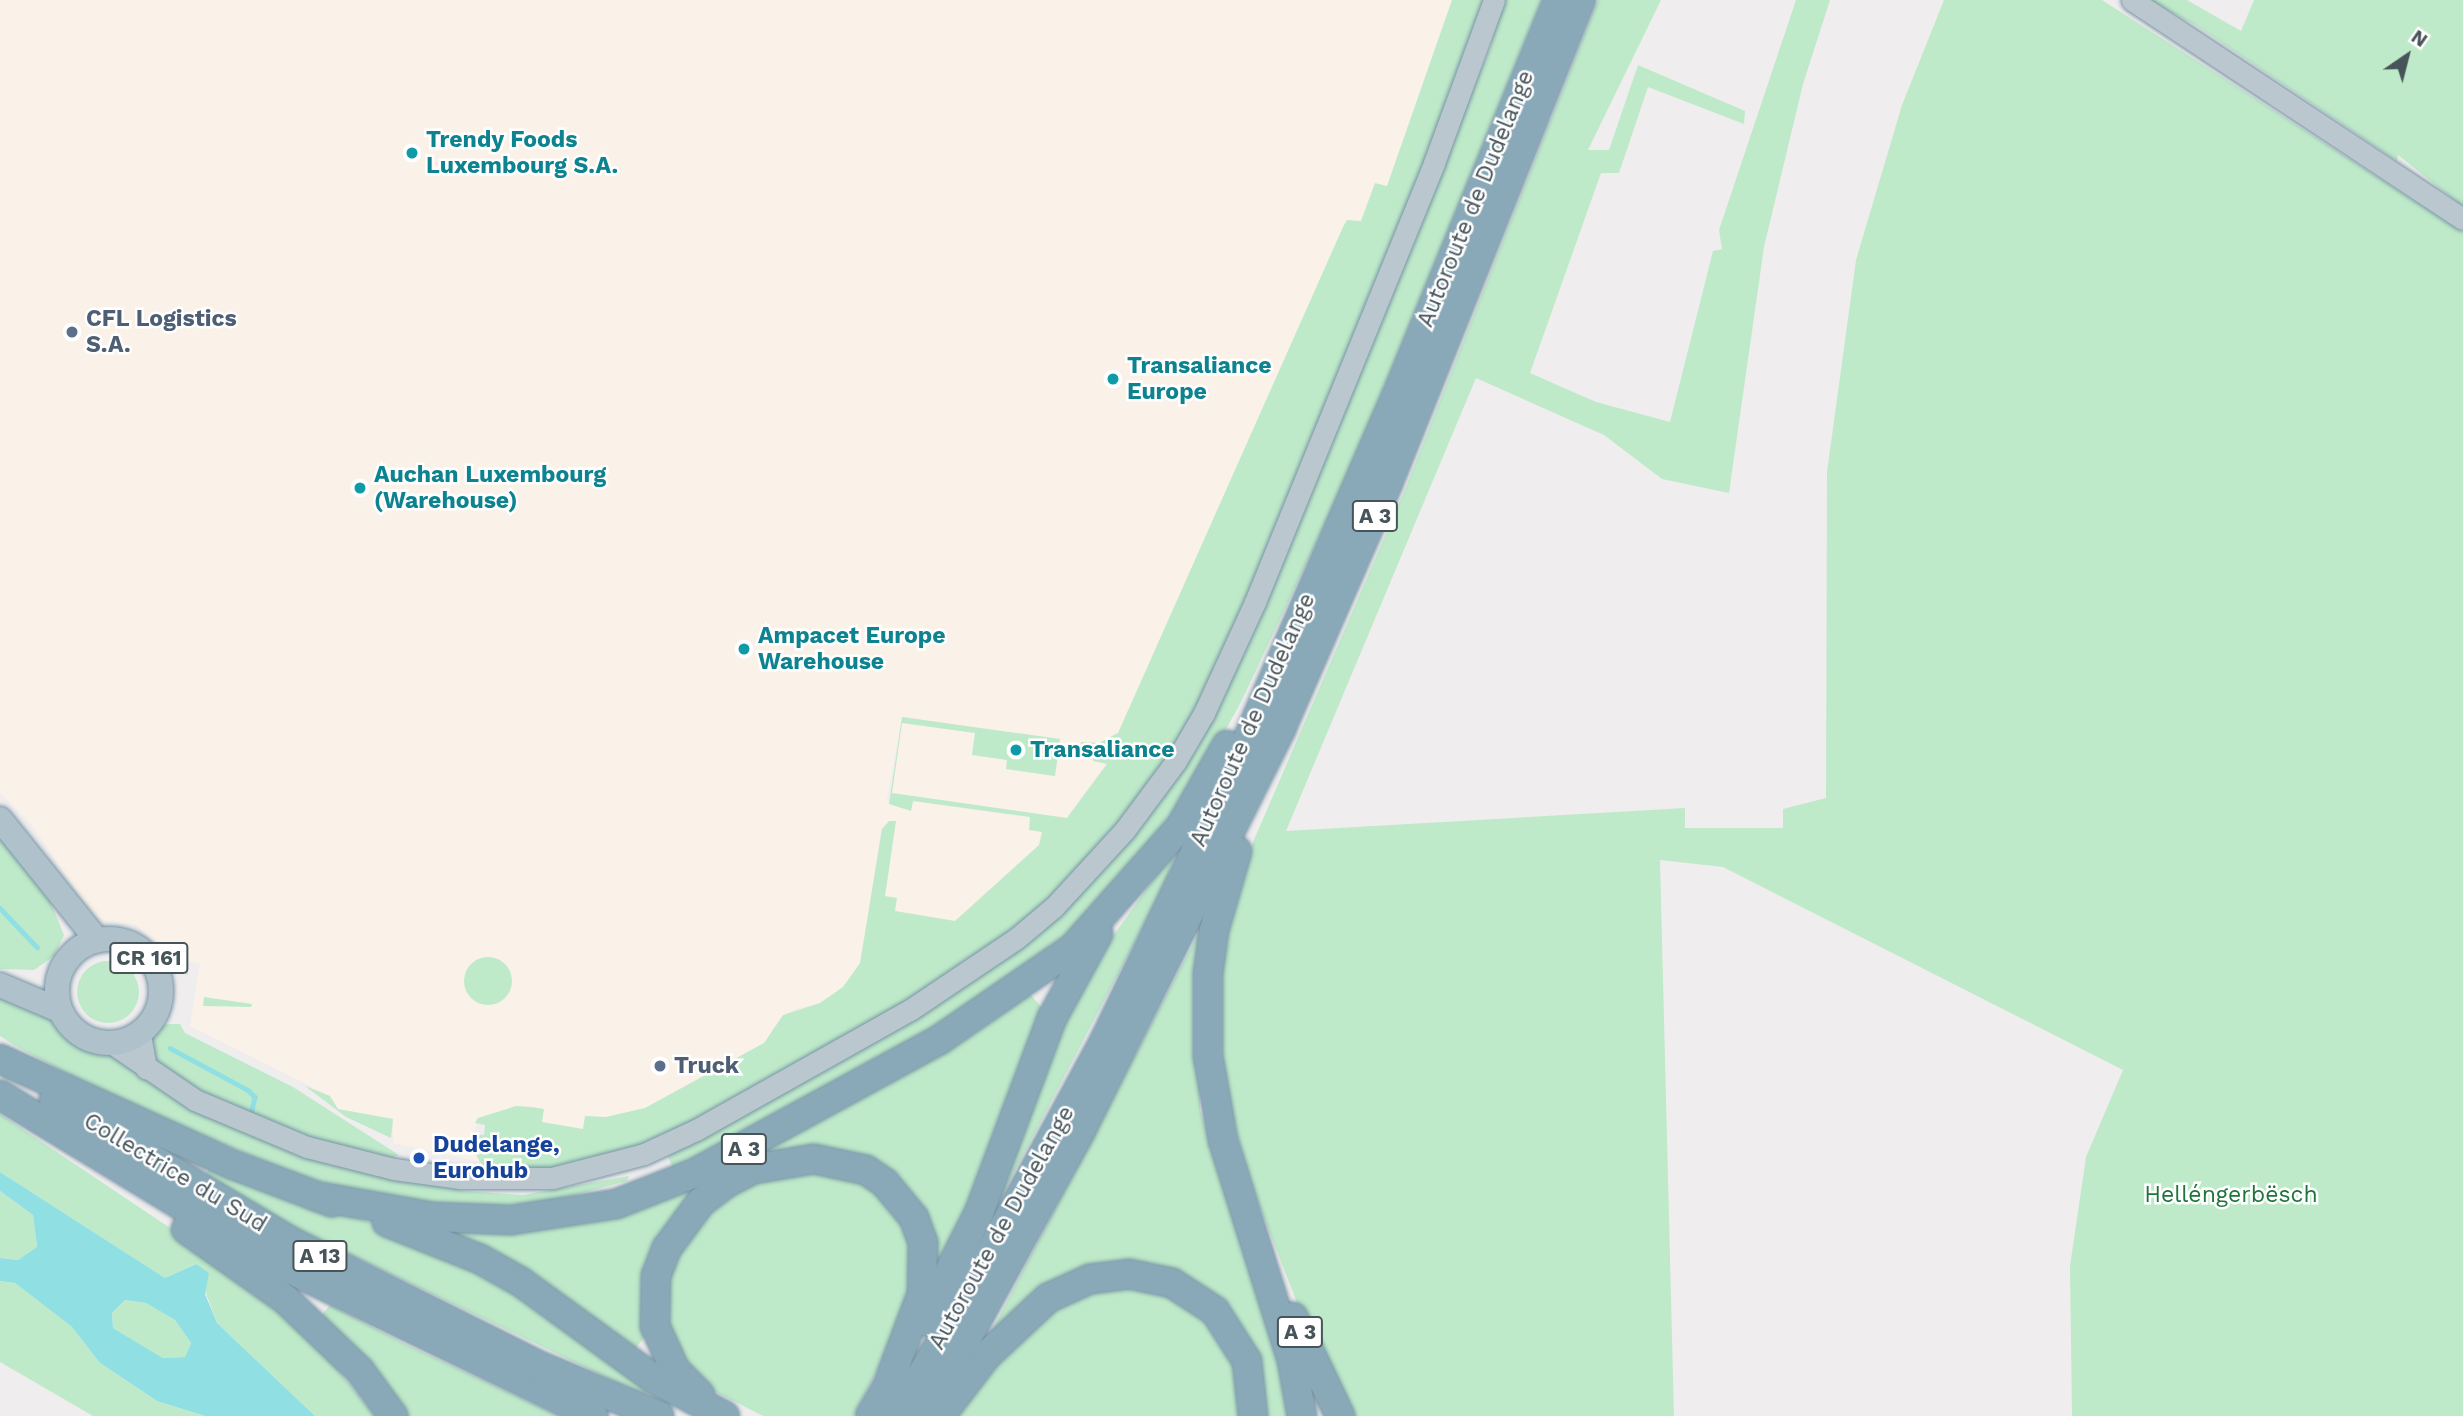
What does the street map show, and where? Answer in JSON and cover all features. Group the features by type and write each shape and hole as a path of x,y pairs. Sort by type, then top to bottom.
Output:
{"highway":[{"name":"Autoroute de Dudelange","path":"897,1416 951,1325 1105,1038 1237,764 1285,647 1396,397 1558,0"},
{"name":"Autoroute de Dudelange","path":"924,1416 1081,1130 1281,728 1388,483 1581,0"},
{"name":"A 3","path":"0,1061 234,1165 315,1196 384,1210 475,1220 550,1217 617,1204 695,1173 779,1131 939,1040 1073,948 1113,907 1181,826 1285,647"},
{"name":"A 3","path":"1281,728 1224,888 1207,986 1208,1056 1223,1140 1292,1360 1302,1416"},
{"name":"A 3","path":"870,1416 947,1281 979,1213 1052,1018 1113,907"},
{"name":"Collectrice du Sud","path":"0,1061 80,1117 288,1240 542,1367 659,1416"},
{"name":"Collectrice du Sud","path":"0,1095 84,1150 271,1260 593,1416"},
{"path":"84,1150 285,1299 360,1371 393,1416"},
{"path":"732,1416 697,1393 661,1348 652,1303 656,1276 682,1223 701,1202 728,1182 786,1161 841,1162 866,1170 900,1196 914,1218 925,1261 922,1294 887,1387"},
{"name":"A 13","path":"315,1196 480,1259 521,1282 653,1378 725,1416"},
{"name":"A 3","path":"1258,1248 1340,1416"},
{"name":"A 3","path":"940,1416 986,1356 1048,1298 1090,1279 1129,1274 1172,1283 1215,1311 1247,1361 1253,1416"}],"main road":[{"path":"2,986 59,1010 80,1036 113,1044 195,1100 307,1147 447,1177 552,1178 644,1154 696,1130 910,1010 1017,938 1062,898 1124,831 1204,713 1255,602 1434,163 1494,0"},
{"path":"2132,0 2463,219"},
{"name":"CR 161","path":"0,819 38,862 53,888 97,940"},
{"name":"CR 161","path":"53,888 69,934 59,1010"},
{"name":"CR 161","path":"64,965 97,940 129,943 154,964 161,996 157,1012 140,1034"},
{"path":"2,986 28,985 64,965"},
{"path":"113,1044 140,1034 146,1068"}],"shaded area":[{"path":"0,0 1452,0 1387,187 1375,183 1361,221 1218,512 1118,733 1099,743 1088,743 1107,763 1066,818 892,793 902,723 975,733 972,755 1007,760 1007,769 1055,776 1060,740 902,717 887,800 911,810 913,801 1031,818 1042,832 1040,845 955,921 895,911 885,896 896,821 881,829 867,936 860,964 843,987 820,1003 792,1010 764,1043 645,1108 606,1117 586,1116 583,1129 542,1122 544,1109 531,1107 516,1106 478,1118 473,1142 481,1143 480,1149 474,1149 480,1162 393,1143 393,1119 337,1109 330,1096 190,1026 200,964 172,957 136,925 102,920 91,913 31,824 0,793"}],"green space":[{"path":"1452,0 1486,0 1473,42 1248,599 1198,709 1142,797 1049,901 963,968 691,1124 640,1148 552,1170 496,1172 480,1162 473,1149 480,1149 480,1143 473,1142 474,1134 484,1135 485,1125 475,1123 478,1118 516,1106 531,1107 544,1109 542,1122 583,1129 585,1116 606,1117 645,1108 764,1043 783,1015 820,1003 843,987 860,963 882,829 889,821 896,821 885,896 897,898 895,911 955,921 1039,845 1042,832 1029,830 1030,817 913,801 911,811 889,804 902,717 1060,739 1055,776 1006,769 1007,760 972,755 975,733 902,723 892,793 1067,818 1107,764 1093,761 1094,751 1080,749 1081,742 1099,743 1118,733 1343,227 1347,220 1361,221 1375,183 1387,186"},
{"path":"1504,0 1542,0 1351,469 1241,702 1187,800 1095,912 1042,959 911,1043 674,1170 666,1152 697,1137 1094,877 1262,605 1490,48"},
{"name":"Helléngerbësch","path":"1598,0 1661,0 1588,150 1609,150 1638,65 1745,111 1744,124 1648,87 1619,173 1601,173 1530,373 1596,402 1670,422 1713,251 1722,249 1719,230 1796,0 1830,0 1803,84 1764,247 1729,493 1662,479 1604,435 1476,378 1286,831 1685,808 1685,828 1783,828 1783,809 1826,798 1827,472 1856,260 1902,105 1944,0 2102,0 2463,232 2463,1416 2072,1416 2070,1266 2086,1157 2123,1070 1723,867 1660,860 1674,1416 1351,1416 1308,1331 1249,1179 1224,1083 1218,972 1225,922 1250,849 1404,492"},
{"path":"2149,0 2187,0 2241,31 2254,0 2463,0 2463,207 2398,155 2397,161 2197,26"},
{"path":"0,831 45,889 64,935 54,956 34,970 0,969"},
{"path":"1170,856 1174,859 1161,892 965,1266 932,1262 897,1181 745,1159 974,1034 1029,993 1043,1009 1074,991"},
{"path":"1206,919 1199,1007 1200,1110 1278,1338 1291,1416 1261,1416 1251,1346 1127,1266 987,1340"},
{"path":"99,927 138,935 165,959 188,970 188,975 166,968 131,937 103,932"},
{"path":"488,957 497,958 505,964 511,972 511,990 505,998 497,1004 488,1005 479,1004 471,998 465,990 464,981 465,972 471,964 479,958"},
{"path":"102,961 114,961 130,970 137,980 137,1004 130,1014 114,1023 102,1023 91,1018 82,1009 77,998 77,986 82,975 91,966"},
{"path":"0,993 52,1015 78,1041 104,1049 191,1107 464,1191 523,1195 629,1176 627,1181 540,1204 473,1207 372,1197 294,1174 105,1094 14,1045 0,1036"},
{"path":"204,997 252,1004 251,1007 203,1006"},
{"path":"180,1024 185,1033 293,1087 399,1155 392,1158 319,1141 199,1092 154,1062 147,1037 155,1027"},
{"path":"305,1086 330,1096 338,1109 393,1119 391,1138 346,1117"},
{"path":"0,1114 230,1268 307,1331 375,1416 315,1416 217,1323 195,1264 165,1278 0,1172"},
{"path":"211,1164 450,1252 520,1289 650,1385 645,1396 295,1228 205,1177"},
{"path":"828,1170 866,1183 898,1210 915,1242 913,1303 853,1416 763,1416 702,1385 668,1339 664,1292 675,1255 697,1222 722,1202 752,1183"},
{"path":"699,1181 651,1330 633,1351 438,1231"},
{"path":"0,1191 33,1215 37,1248 18,1260 0,1258"},
{"path":"0,1281 15,1283 72,1327 100,1363 157,1401 205,1416 93,1416 0,1362"},
{"path":"1122,1283 1155,1288 1199,1313 1227,1342 1237,1365 1243,1416 955,1416 995,1362 1063,1300"},
{"path":"125,1300 146,1303 175,1320 191,1343 185,1357 163,1358 113,1328 112,1313"},
{"path":"330,1305 405,1344 559,1416 404,1416 319,1318"}],"water":[{"path":"0,1172 165,1278 196,1264 209,1273 205,1294 217,1323 315,1416 205,1416 157,1401 100,1363 72,1327 15,1283 0,1281 0,1258 18,1260 37,1247 33,1215 0,1191","holes":["125,1300 146,1303 175,1320 191,1343 185,1357 163,1358 113,1328 112,1313"]}],"waterway":[{"path":"0,908 37,947"},
{"path":"170,1048 248,1090 255,1097 252,1110"}],"place":[{"name":"Trendy Foods Luxembourg S.A.","path":"412,153"},
{"name":"CFL Logistics S.A.","path":"72,332"},
{"name":"Transaliance Europe","path":"1113,379"},
{"name":"Auchan Luxembourg (Warehouse)","path":"360,488"},
{"name":"Ampacet Europe Warehouse","path":"744,649"},
{"name":"Transaliance","path":"1016,750"},
{"name":"Truck","path":"660,1066"},
{"name":"Dudelange, Eurohub","path":"419,1158"}]}
